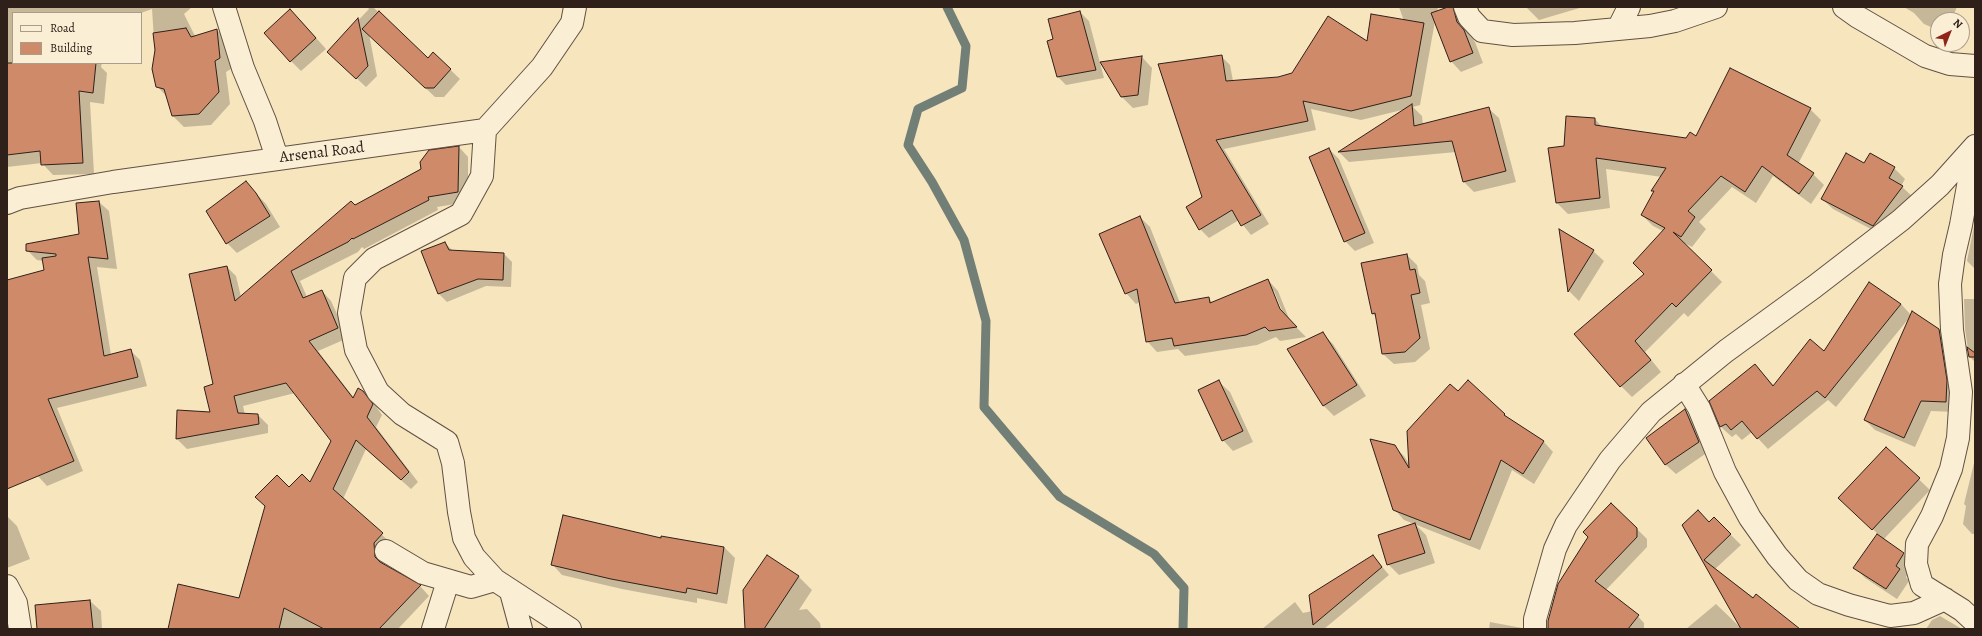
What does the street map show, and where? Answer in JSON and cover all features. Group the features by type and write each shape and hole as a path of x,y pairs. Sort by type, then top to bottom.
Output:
{"street":[{"path":"224,7 242,68 265,121 277,158"},
{"path":"570,629 503,586 474,557 464,538 453,463 447,442 402,414 378,392 356,350 349,313 355,278 374,259 461,214 482,176 484,130 542,67 572,23 575,7"},
{"path":"1465,7 1469,17 1482,30 1496,34 1544,35 1675,21 1716,7"},
{"path":"1618,28 1629,7"},
{"path":"1844,7 1858,17 1925,56 1950,64 1975,66"},
{"name":"Arsenal Road","path":"7,203 20,198 53,191 277,158 484,130"},
{"path":"1535,629 1535,619 1555,550 1566,525 1610,460 1651,412 1684,384 1760,325 1814,287 1901,220 1940,185 1975,147"},
{"path":"1975,147 1954,255 1950,284 1952,330 1961,392 1958,438 1948,475 1932,516 1917,544 1916,564 1922,585 1962,610 1975,622"},
{"path":"1684,384 1699,408 1725,472 1750,518 1777,556 1798,580 1818,594 1890,616 1914,613 1945,599"},
{"path":"386,551 423,573 448,581 471,587 503,586"},
{"path":"433,629 448,581"},
{"path":"7,586 16,602 20,629"},
{"path":"503,586 521,629"}],"building":[{"path":"1448,7 1453,7 1457,22 1464,30 1473,53 1450,62 1431,13"},
{"path":"290,9 316,38 290,62 264,33"},
{"path":"379,11 428,58 433,52 451,69 434,88 425,88 362,29"},
{"path":"1080,11 1096,70 1057,77 1047,41 1053,39 1048,19"},
{"path":"1371,14 1424,23 1411,96 1351,111 1303,101 1308,121 1216,140 1261,215 1241,226 1232,210 1199,230 1186,207 1202,197 1158,64 1222,55 1226,81 1278,77 1292,73 1328,16 1367,41"},
{"path":"358,18 368,66 356,79 327,52"},
{"path":"186,28 191,37 217,29 220,58 215,61 219,92 199,114 172,116 164,89 156,87 152,69 155,50 153,33"},
{"path":"1142,56 1138,95 1121,97 1100,62"},
{"path":"7,63 96,64 93,93 79,91 83,163 41,165 40,151 7,155"},
{"path":"1730,68 1811,108 1787,155 1814,173 1799,194 1762,166 1745,192 1721,176 1688,211 1695,217 1681,237 1673,232 1712,270 1676,307 1672,303 1635,341 1651,360 1620,387 1574,334 1644,274 1633,263 1665,228 1641,215 1654,191 1651,191 1666,168 1596,158 1600,198 1556,203 1548,148 1564,146 1566,116 1595,118 1595,125 1686,138 1690,132 1696,136"},
{"path":"1412,104 1414,126 1489,107 1506,171 1463,182 1452,141 1338,152"},
{"path":"459,146 458,192 428,197 429,200 353,239 352,238 348,242 291,271 303,298 322,290 338,328 309,341 353,398 358,388 363,391 373,404 367,417 409,472 401,480 356,440 333,489 383,533 374,543 375,557 380,562 421,585 379,629 324,629 284,608 279,629 168,629 178,584 239,598 265,506 255,497 277,475 289,487 302,474 310,482 331,441 286,383 234,396 238,413 258,414 259,424 176,439 177,410 210,412 204,387 213,384 189,274 227,266 235,301 351,201 355,205 421,169 420,162 429,150"},
{"path":"1329,148 1365,233 1344,242 1309,157"},
{"path":"1846,153 1864,163 1870,153 1895,167 1889,178 1903,186 1873,226 1821,199"},
{"path":"246,181 256,193 270,216 226,244 206,211"},
{"path":"99,201 108,259 88,257 104,356 131,349 138,377 48,399 74,461 7,489 7,280 44,270 42,258 56,256 56,254 26,251 26,244 79,234 76,203"},
{"path":"1140,216 1175,303 1209,297 1210,303 1268,279 1280,309 1297,327 1269,331 1265,327 1246,335 1174,346 1172,338 1146,342 1137,289 1125,294 1099,234"},
{"path":"1559,229 1594,250 1568,292"},
{"path":"445,242 449,250 504,253 503,280 478,279 438,294 421,251"},
{"path":"1407,254 1410,270 1415,269 1420,293 1411,295 1420,338 1405,352 1382,354 1375,313 1372,314 1361,263"},
{"path":"1869,282 1901,304 1825,398 1817,391 1757,439 1742,421 1731,430 1726,424 1720,427 1709,401 1755,364 1773,386 1810,339 1824,351"},
{"path":"1912,311 1939,329 1947,380 1946,402 1921,401 1904,438 1864,420"},
{"path":"1323,332 1357,385 1323,406 1287,349"},
{"path":"1967,347 1975,353 1975,357 1969,357"},
{"path":"1219,380 1243,431 1222,441 1198,390"},
{"path":"1468,380 1505,414 1504,415 1544,441 1523,474 1501,460 1470,540 1393,510 1370,439 1395,445 1409,468 1407,431 1450,384 1458,391"},
{"path":"1685,409 1699,442 1665,465 1646,438"},
{"path":"1886,447 1920,478 1872,530 1838,498"},
{"path":"1611,503 1637,528 1637,537 1595,581 1639,615 1628,629 1548,629 1548,621 1558,584 1588,537 1583,532"},
{"path":"1698,510 1709,522 1714,517 1731,534 1704,560 1753,598 1756,594 1800,629 1741,629 1682,525"},
{"path":"563,515 661,538 661,536 724,547 717,594 687,588 686,593 611,579 551,565"},
{"path":"1415,523 1425,553 1387,565 1378,535"},
{"path":"1877,534 1904,553 1896,566 1900,569 1886,589 1853,568"},
{"path":"767,555 799,576 764,629 745,629 743,590"},
{"path":"1373,555 1382,567 1313,625 1309,595"},
{"path":"90,600 93,629 37,629 35,605"}],"waterway":[{"path":"947,7 966,46 962,88 918,109 908,145 932,182 964,240 986,321 984,407 1060,497 1154,554 1184,588 1183,629"}]}
